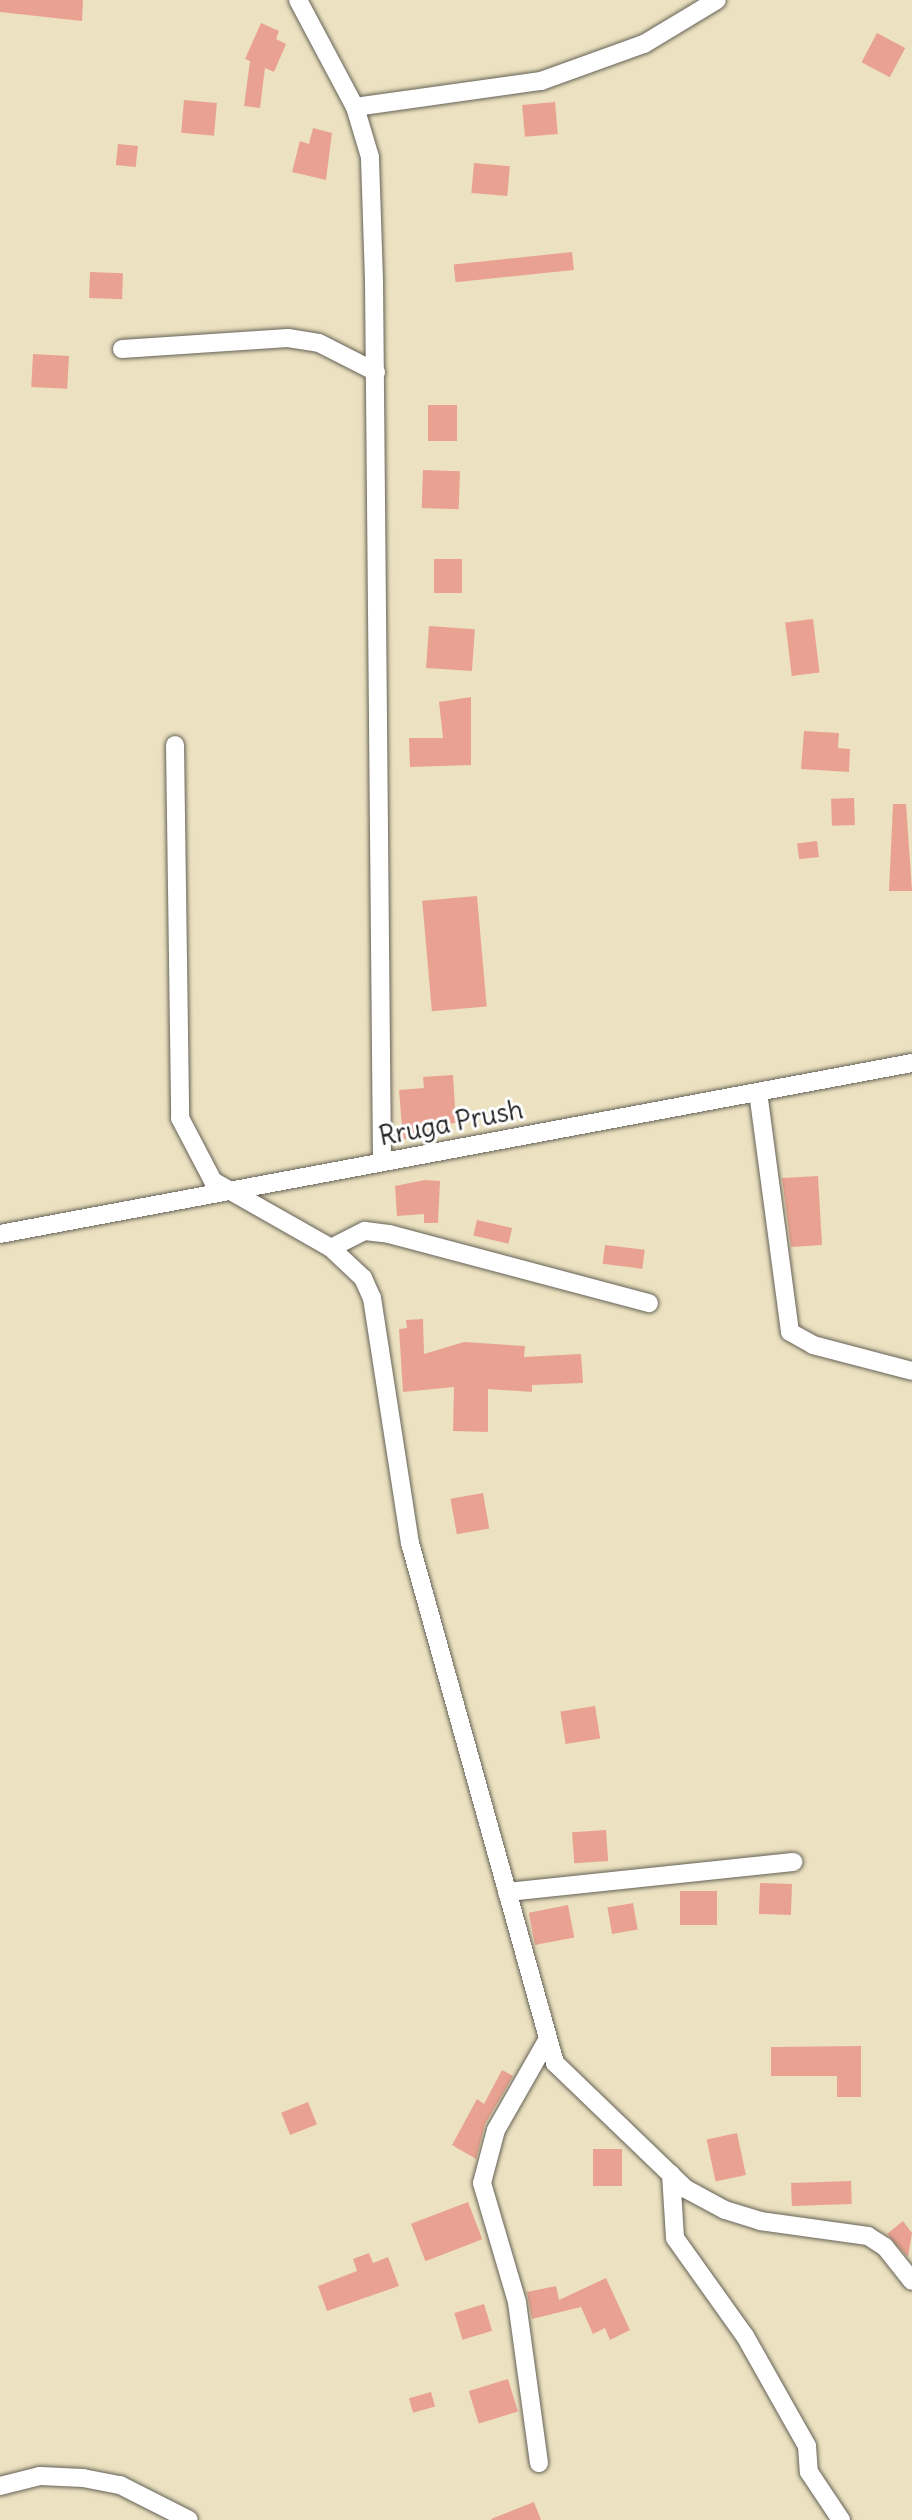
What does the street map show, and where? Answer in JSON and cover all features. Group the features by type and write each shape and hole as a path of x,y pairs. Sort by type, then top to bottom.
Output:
{"street":[{"path":"298,0 355,107 370,157 376,372 382,1162"},
{"path":"355,107 541,81 644,44 717,0"},
{"path":"122,349 288,338 319,343 376,372"},
{"path":"175,745 180,1118 199,1148 205,1171 231,1191 331,1248 363,1278 372,1298 410,1543 548,2039 567,2079 686,2189 725,2210 760,2221 868,2236 885,2247 912,2281"},
{"name":"Rruga Prush","path":"0,1234 912,1063"},
{"path":"758,1092 790,1332 813,1345 912,1371"},
{"path":"331,1248 356,1233 389,1234 649,1303"},
{"path":"507,1892 793,1862"},
{"path":"539,2463 517,2302 482,2183 496,2130 548,2039"},
{"path":"671,2174 675,2238 745,2336 807,2446 809,2472 841,2520"},
{"path":"0,2486 40,2476 83,2478 120,2485 189,2520"}],"building":[{"path":"0,0 83,0 82,21 0,12"},
{"path":"261,23 279,31 276,39 286,44 274,72 265,68 260,108 244,106 250,61 245,59"},
{"path":"877,33 905,48 890,77 862,62"},
{"path":"184,100 217,103 214,136 181,133"},
{"path":"555,102 558,134 525,137 522,105"},
{"path":"313,128 332,133 326,180 292,172 300,141 309,144"},
{"path":"118,144 138,146 136,167 116,165"},
{"path":"474,163 510,166 507,196 471,193"},
{"path":"572,252 574,270 456,282 454,264"},
{"path":"90,272 123,273 122,299 89,298"},
{"path":"33,354 69,356 67,389 31,387"},
{"path":"428,405 457,405 457,441 428,441"},
{"path":"423,470 460,471 459,509 422,508"},
{"path":"434,559 462,559 462,593 434,593"},
{"path":"813,619 820,673 792,676 785,622"},
{"path":"429,626 475,629 472,671 426,668"},
{"path":"471,697 471,765 410,767 409,738 443,738 439,702"},
{"path":"804,731 839,733 838,748 850,749 849,772 801,769"},
{"path":"854,798 855,825 832,826 831,799"},
{"path":"893,804 906,804 912,891 889,891"},
{"path":"817,841 819,857 799,859 797,843"},
{"path":"477,896 487,1007 432,1011 422,901"},
{"path":"453,1075 456,1123 443,1124 443,1135 403,1139 399,1090 424,1088 423,1077"},
{"path":"818,1176 822,1245 791,1247 782,1178"},
{"path":"425,1180 440,1181 438,1223 424,1223 424,1214 397,1216 395,1186"},
{"path":"477,1220 512,1228 508,1244 473,1236"},
{"path":"605,1245 645,1250 642,1269 603,1264"},
{"path":"423,1319 424,1354 464,1342 525,1346 524,1357 581,1354 583,1383 532,1385 532,1392 488,1389 488,1432 453,1431 454,1387 403,1392 399,1329 407,1328 406,1320"},
{"path":"483,1493 489,1528 457,1534 451,1499"},
{"path":"595,1706 600,1739 566,1744 560,1711"},
{"path":"606,1830 608,1861 574,1863 572,1832"},
{"path":"760,1883 792,1884 791,1915 759,1914"},
{"path":"680,1891 717,1891 717,1925 680,1925"},
{"path":"633,1903 638,1930 612,1934 607,1908"},
{"path":"568,1905 574,1937 535,1945 529,1913"},
{"path":"861,2046 861,2097 837,2097 837,2076 771,2076 771,2047"},
{"path":"502,2070 513,2076 485,2124 476,2159 452,2145 477,2099 484,2104"},
{"path":"308,2102 317,2124 290,2135 281,2113"},
{"path":"737,2133 746,2175 716,2182 707,2139"},
{"path":"593,2149 622,2149 622,2186 593,2186"},
{"path":"851,2181 852,2204 792,2206 791,2183"},
{"path":"468,2202 482,2239 425,2261 411,2224"},
{"path":"903,2221 912,2233 908,2257 887,2234"},
{"path":"369,2253 373,2263 388,2257 399,2286 327,2311 318,2286 357,2271 353,2259"},
{"path":"606,2278 630,2330 610,2340 605,2328 593,2334 581,2307 532,2319 527,2292 556,2286 559,2300"},
{"path":"484,2304 492,2331 463,2340 454,2313"},
{"path":"508,2379 518,2412 479,2424 469,2391"},
{"path":"431,2392 435,2406 413,2413 409,2398"},
{"path":"534,2502 541,2520 491,2519"}]}
